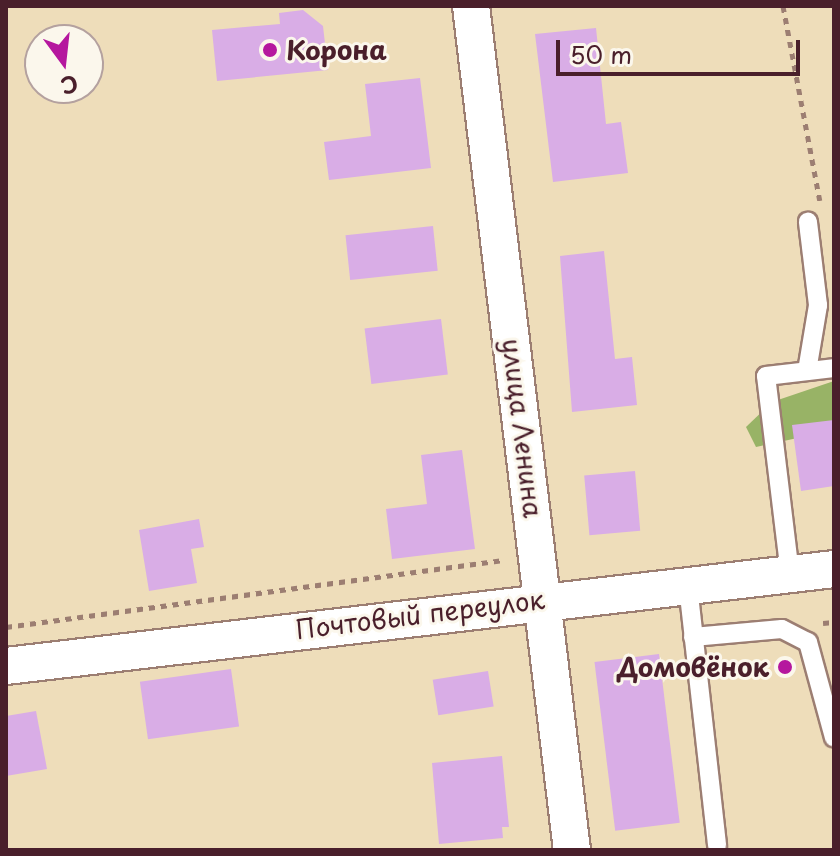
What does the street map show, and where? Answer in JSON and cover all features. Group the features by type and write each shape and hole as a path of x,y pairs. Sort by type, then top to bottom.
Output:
{"street":[{"name":"улица Ленина","path":"471,6 572,850"},
{"name":"Почтовый переулок","path":"6,666 544,598 834,569"}],"lane":[{"path":"807,371 818,305 808,222"},
{"path":"790,574 766,376 834,368"},
{"path":"688,586 717,845"},
{"path":"693,637 782,629 808,642 834,738"}],"path":[{"path":"783,6 814,166"},
{"path":"6,627 512,558"}],"green space":[{"path":"834,381 834,430 756,447 746,427 772,402"}],"building":[{"name":"Корона","path":"303,10 323,26 328,70 217,81 212,30 280,24 279,13"},
{"path":"596,28 606,124 621,122 628,173 553,182 535,34"},
{"path":"420,78 431,168 329,180 324,142 371,136 365,84"},
{"path":"433,226 438,271 350,280 345,235"},
{"path":"604,251 615,359 632,357 637,405 572,412 560,256"},
{"path":"441,319 448,375 371,384 365,328"},
{"path":"834,420 834,486 801,491 792,425"},
{"path":"462,450 475,549 392,559 386,509 427,504 421,455"},
{"path":"635,471 640,531 589,535 584,475"},
{"path":"199,519 204,547 191,549 197,583 149,591 139,530"},
{"path":"659,654 680,823 615,831 594,662"},
{"path":"231,669 239,726 148,739 140,682"},
{"path":"488,671 494,707 438,715 433,680"},
{"path":"36,711 47,769 6,776 6,716"},
{"path":"502,756 509,827 502,827 503,838 439,844 432,763"}],"place":[{"name":"Корона","path":"270,50"},
{"name":"Домовёнок","path":"785,667"}]}
